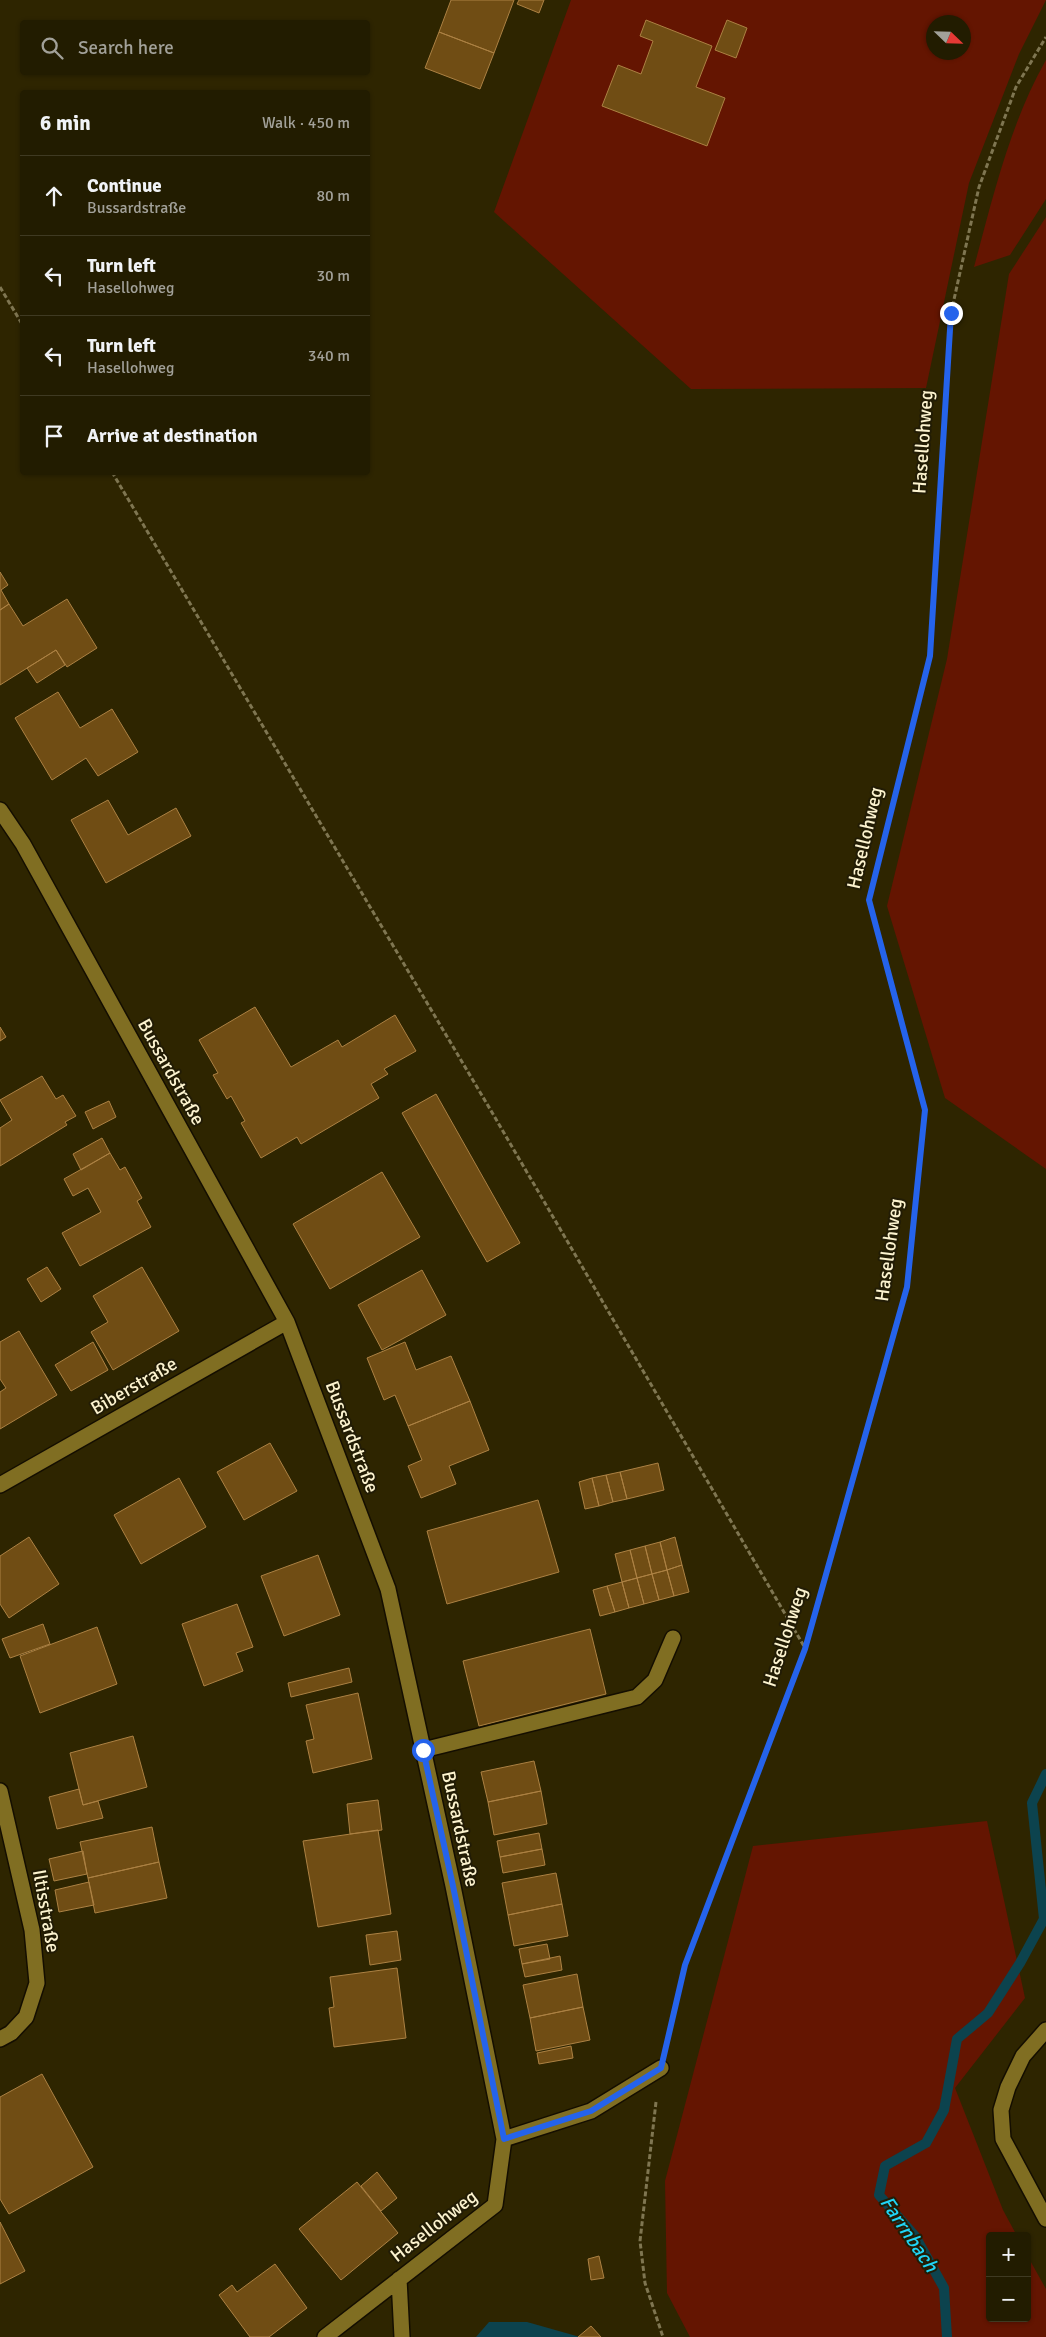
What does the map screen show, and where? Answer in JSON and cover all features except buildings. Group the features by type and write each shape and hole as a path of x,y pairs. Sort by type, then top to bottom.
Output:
{"street":[{"name":"Bussardstraße","path":"0,810 28,853 287,1322 388,1589 453,1886 504,2139"},
{"name":"Biberstraße","path":"0,1485 287,1322"},
{"path":"423,1750 636,1697 655,1680 672,1638"},
{"name":"Iltisstraße","path":"0,1791 32,1930 36,1983 26,2017 5,2036"},
{"path":"1046,2030 1023,2056 1008,2087 1001,2110 1003,2138 1046,2219"},
{"path":"504,2139 591,2111 661,2068"},
{"name":"Hasellohweg","path":"325,2337 495,2205 504,2139"},
{"path":"399,2279 402,2337"}],"path":[{"name":"Hasellohweg","path":"663,2337 645,2283 640,2241 661,2068 685,1965 805,1649 907,1287 925,1110 869,900 930,656 951,313 980,186 1016,86 1046,38"},
{"path":"0,287 20,321"},
{"path":"114,475 490,1108 805,1649"}],"shaded area":[{"path":"571,0 1046,0 1019,54 969,183 926,388 691,389 494,212"},
{"path":"1046,60 1046,199 1010,255 974,267 1012,135 1033,84"},
{"path":"1046,217 1046,1169 945,1098 887,906 947,659 1009,274"},
{"path":"987,1821 1025,1998 955,2088 1003,2210 1015,2232 986,2232 986,2322 1031,2322 1031,2262 1046,2289 1046,2337 690,2337 667,2293 665,2181 753,1846"}],"water":[{"path":"489,2322 527,2322 580,2337 476,2337"}],"waterway":[{"name":"Farrnbach","path":"947,2337 944,2288 915,2236 879,2195 885,2166 926,2143 944,2110 957,2039 988,2013 1020,1963 1044,1919 1032,1803 1046,1774"}],"route":[{"path":"423,1750 453,1886 504,2139 591,2111 661,2068 685,1965 805,1649 907,1287 925,1110 869,900 930,656 951,313"}]}
